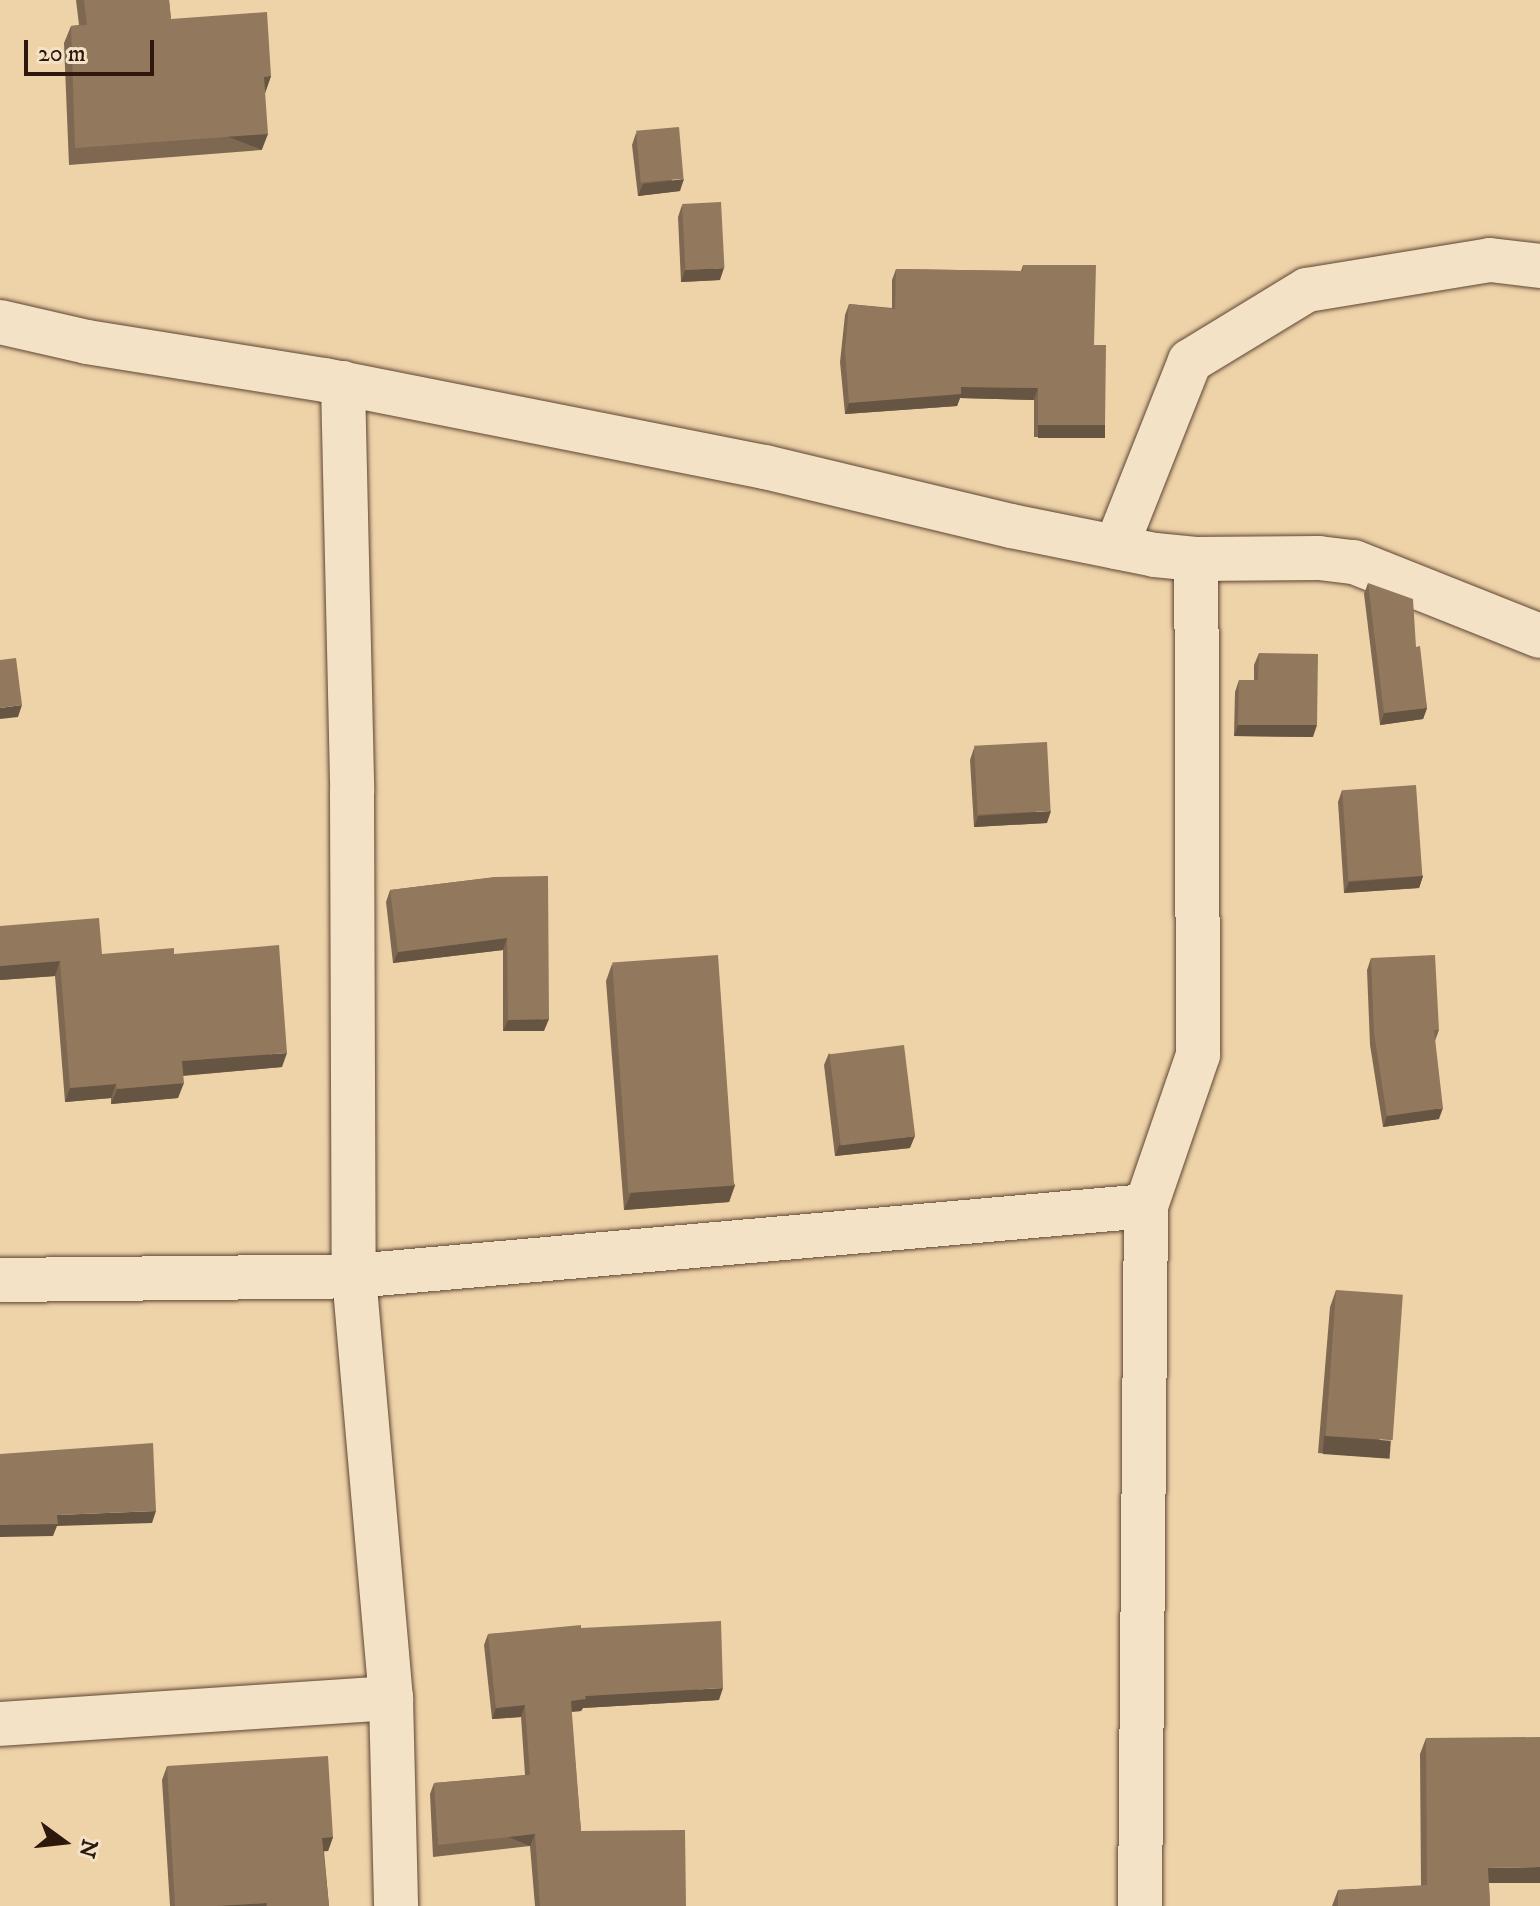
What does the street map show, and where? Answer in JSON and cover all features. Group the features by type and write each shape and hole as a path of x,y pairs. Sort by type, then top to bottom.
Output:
{"street":[{"path":"1116,547 1190,361 1307,290 1490,260 1540,266"},
{"path":"0,322 87,342 343,383 765,467 1116,547 1196,559 1261,557 1354,562 1540,636"},
{"path":"343,383 352,808 354,1276 391,1698 396,1906"},
{"path":"1140,1906 1146,1206 1198,1055 1196,559"},
{"path":"0,1280 354,1276 1146,1206"},
{"path":"0,1724 391,1698"}],"building":[{"path":"84,0 169,0 171,19 267,12 271,76 264,77 268,134 75,148 71,26 87,25"},
{"path":"679,127 684,179 641,183 636,131"},
{"path":"721,202 724,268 686,270 682,204"},
{"path":"1023,265 1096,265 1094,345 1106,345 1105,425 1038,425 1038,388 961,387 961,394 849,403 845,351 849,304 895,309 896,269 1023,271"},
{"path":"1368,583 1413,599 1416,647 1420,646 1427,708 1384,713"},
{"path":"1259,653 1318,654 1317,725 1238,725 1239,680 1258,680"},
{"path":"16,658 22,705 0,708 0,660"},
{"path":"1047,742 1051,811 978,815 974,746"},
{"path":"1416,785 1422,876 1349,881 1342,790"},
{"path":"548,876 549,1019 508,1020 507,938 398,952 390,890 496,877"},
{"path":"99,918 102,954 174,948 174,954 279,945 287,1053 182,1061 184,1083 117,1089 116,1084 70,1088 60,961 0,966 0,926"},
{"path":"718,955 734,1185 628,1193 612,962"},
{"path":"1435,955 1439,1030 1434,1030 1443,1108 1387,1116 1374,1033 1371,958"},
{"path":"904,1045 915,1136 841,1145 830,1054"},
{"path":"1336,1290 1403,1295 1393,1440 1326,1436"},
{"path":"153,1443 156,1511 57,1515 58,1524 0,1525 0,1454"},
{"path":"721,1621 723,1688 585,1696 586,1699 571,1701 581,1831 685,1830 686,1906 540,1906 535,1834 438,1845 434,1783 530,1775 525,1705 496,1708 488,1634 581,1625 581,1628"},
{"path":"1540,1737 1540,1867 1488,1868 1490,1906 1338,1906 1338,1890 1427,1885 1426,1738"},
{"path":"328,1756 333,1837 322,1838 329,1906 267,1906 267,1903 175,1906 167,1766"}]}
